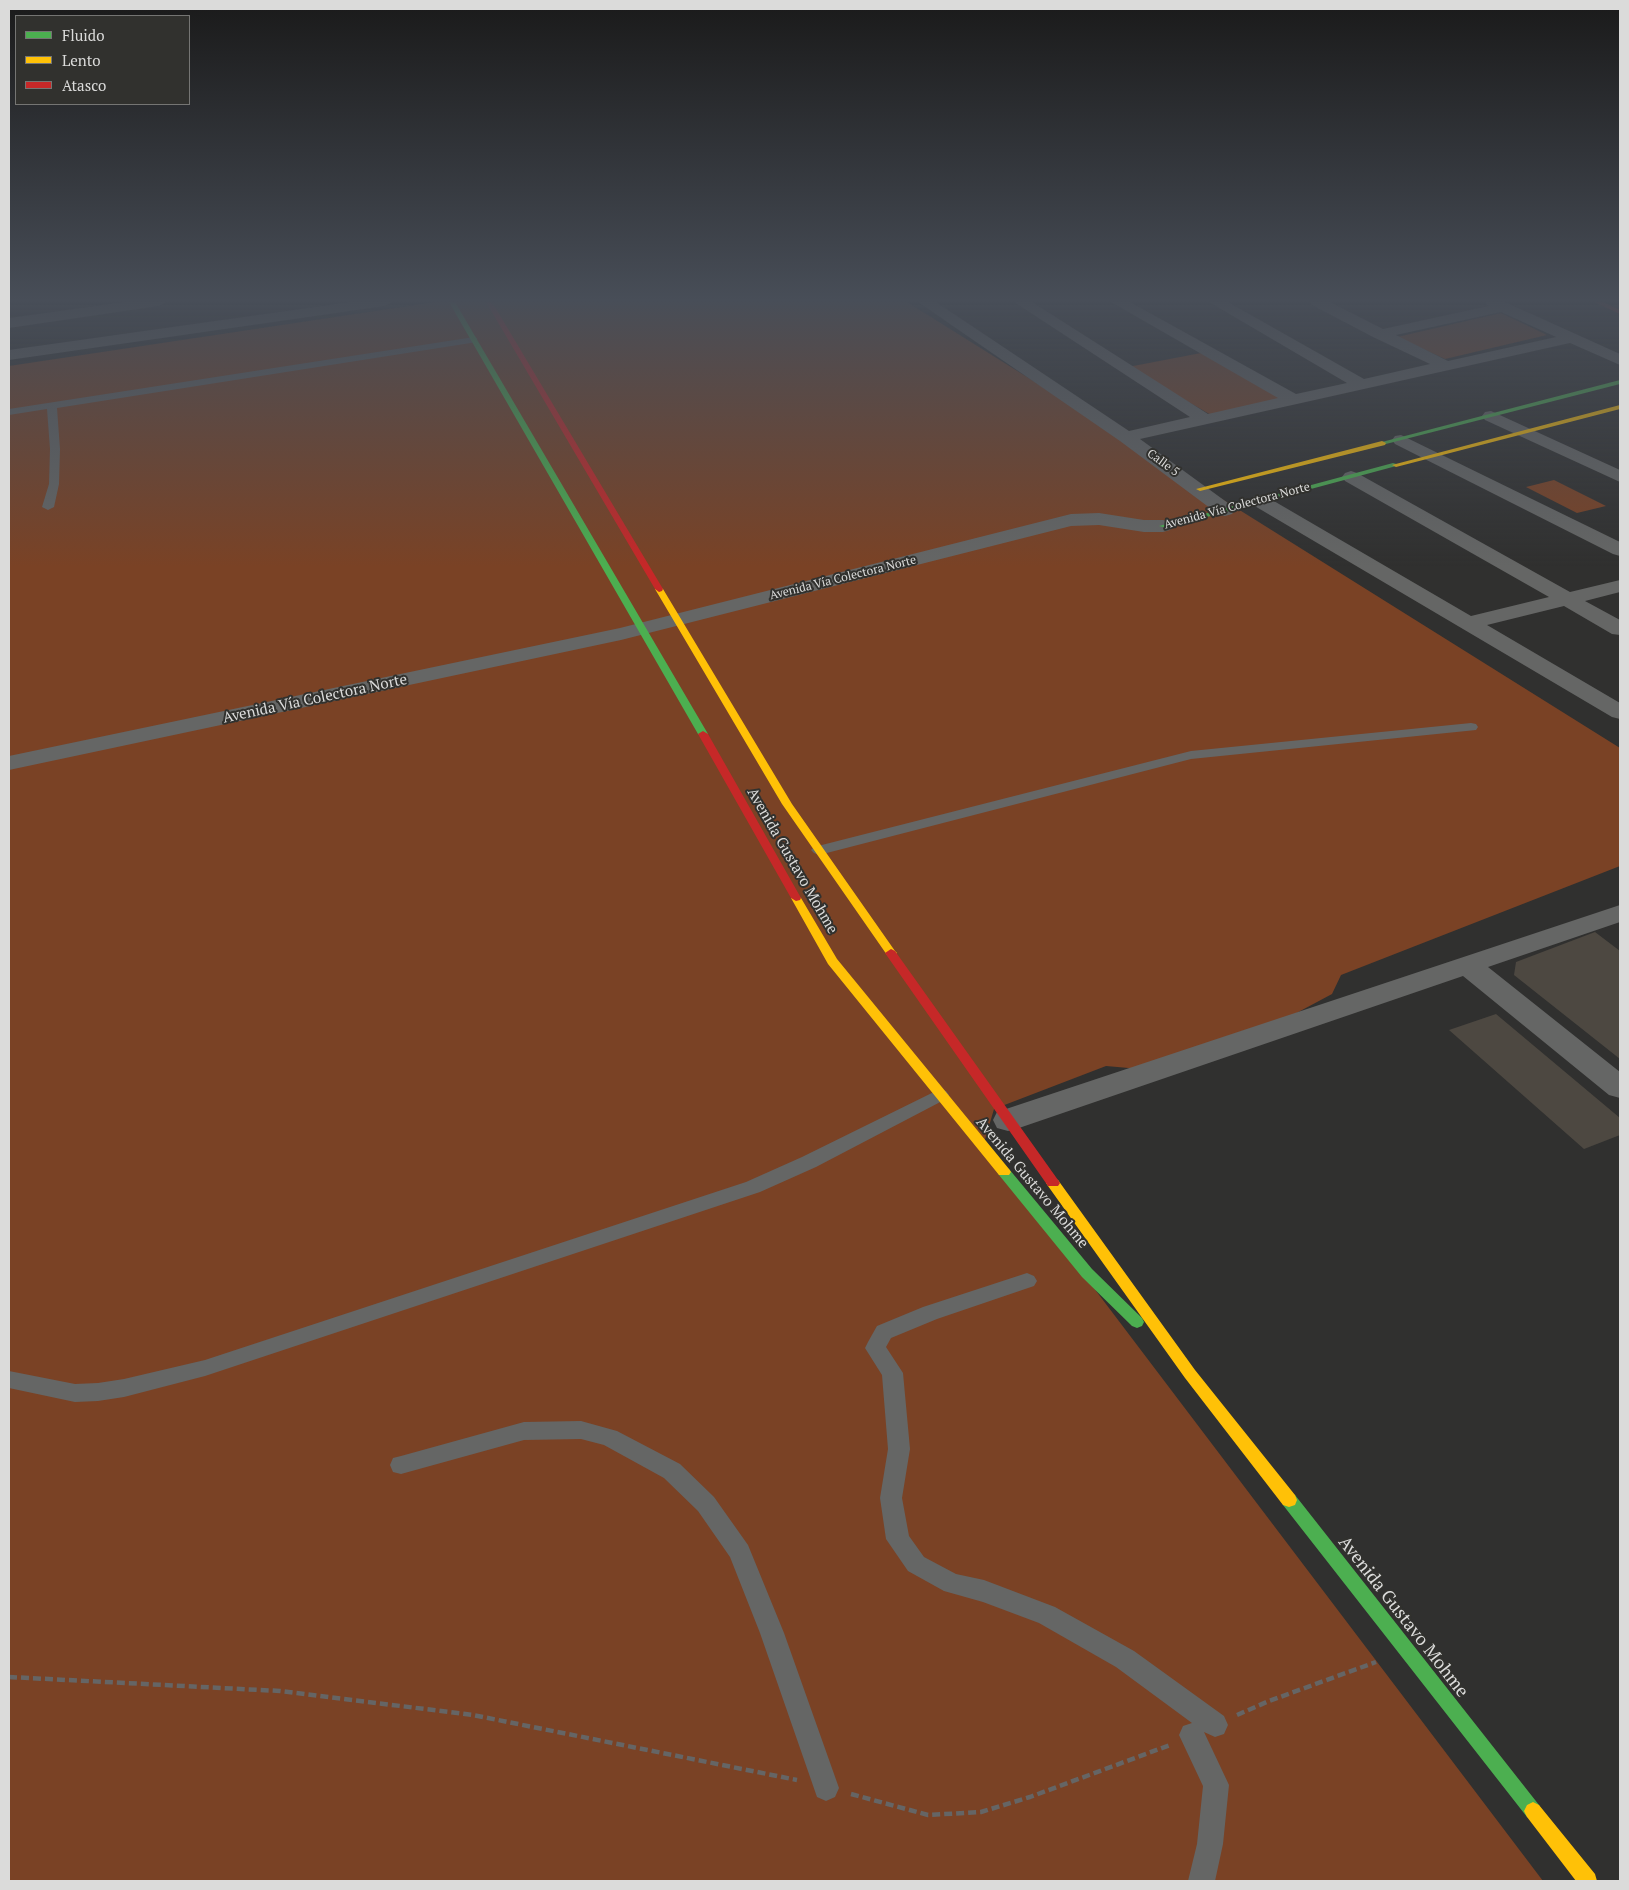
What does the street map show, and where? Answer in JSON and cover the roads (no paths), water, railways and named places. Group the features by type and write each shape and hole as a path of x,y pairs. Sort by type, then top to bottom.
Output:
{"street":[{"name":"Avenida Gustavo Mohme","path":"503,390 643,629 832,962 1087,1273 1190,1374"},
{"name":"Avenida Gustavo Mohme","path":"541,390 787,804 1008,1120 1190,1374 1588,1881"},
{"name":"Calle 5","path":"1056,390 1200,489 1225,510"},
{"path":"1159,390 1206,420"},
{"path":"1276,390 1294,400"},
{"name":"Calle 5","path":"1126,437 1339,390"},
{"name":"Avenida Vía Colectora Norte","path":"1200,489 1401,440 1589,390"},
{"name":"Avenida Vía Colectora Norte","path":"9,763 643,629 1071,520 1099,519 1144,526 1163,526 1620,407"},
{"path":"1490,416 1620,477"},
{"path":"1401,440 1620,550"},
{"path":"1351,477 1620,629"},
{"path":"1260,501 1620,712"},
{"path":"1469,623 1620,586"},
{"path":"1008,1120 1620,913"},
{"path":"1468,965 1620,1088"}],"lane":[{"path":"9,412 153,390"},
{"path":"48,507 54,484 55,449 52,406"},
{"path":"820,850 1191,755 1471,727"},
{"path":"9,1380 75,1393 98,1392 124,1388 205,1368 753,1187 809,1162 940,1095"},
{"path":"1027,1281 930,1313 884,1332 875,1348 892,1372 898,1450 891,1498 898,1539 916,1564 952,1584 984,1591 1047,1615 1125,1659 1204,1730 1216,1785 1210,1844 1202,1881"},
{"path":"401,1465 524,1431 581,1430 609,1437 672,1471 706,1504 740,1552 772,1633 826,1788"}]}
